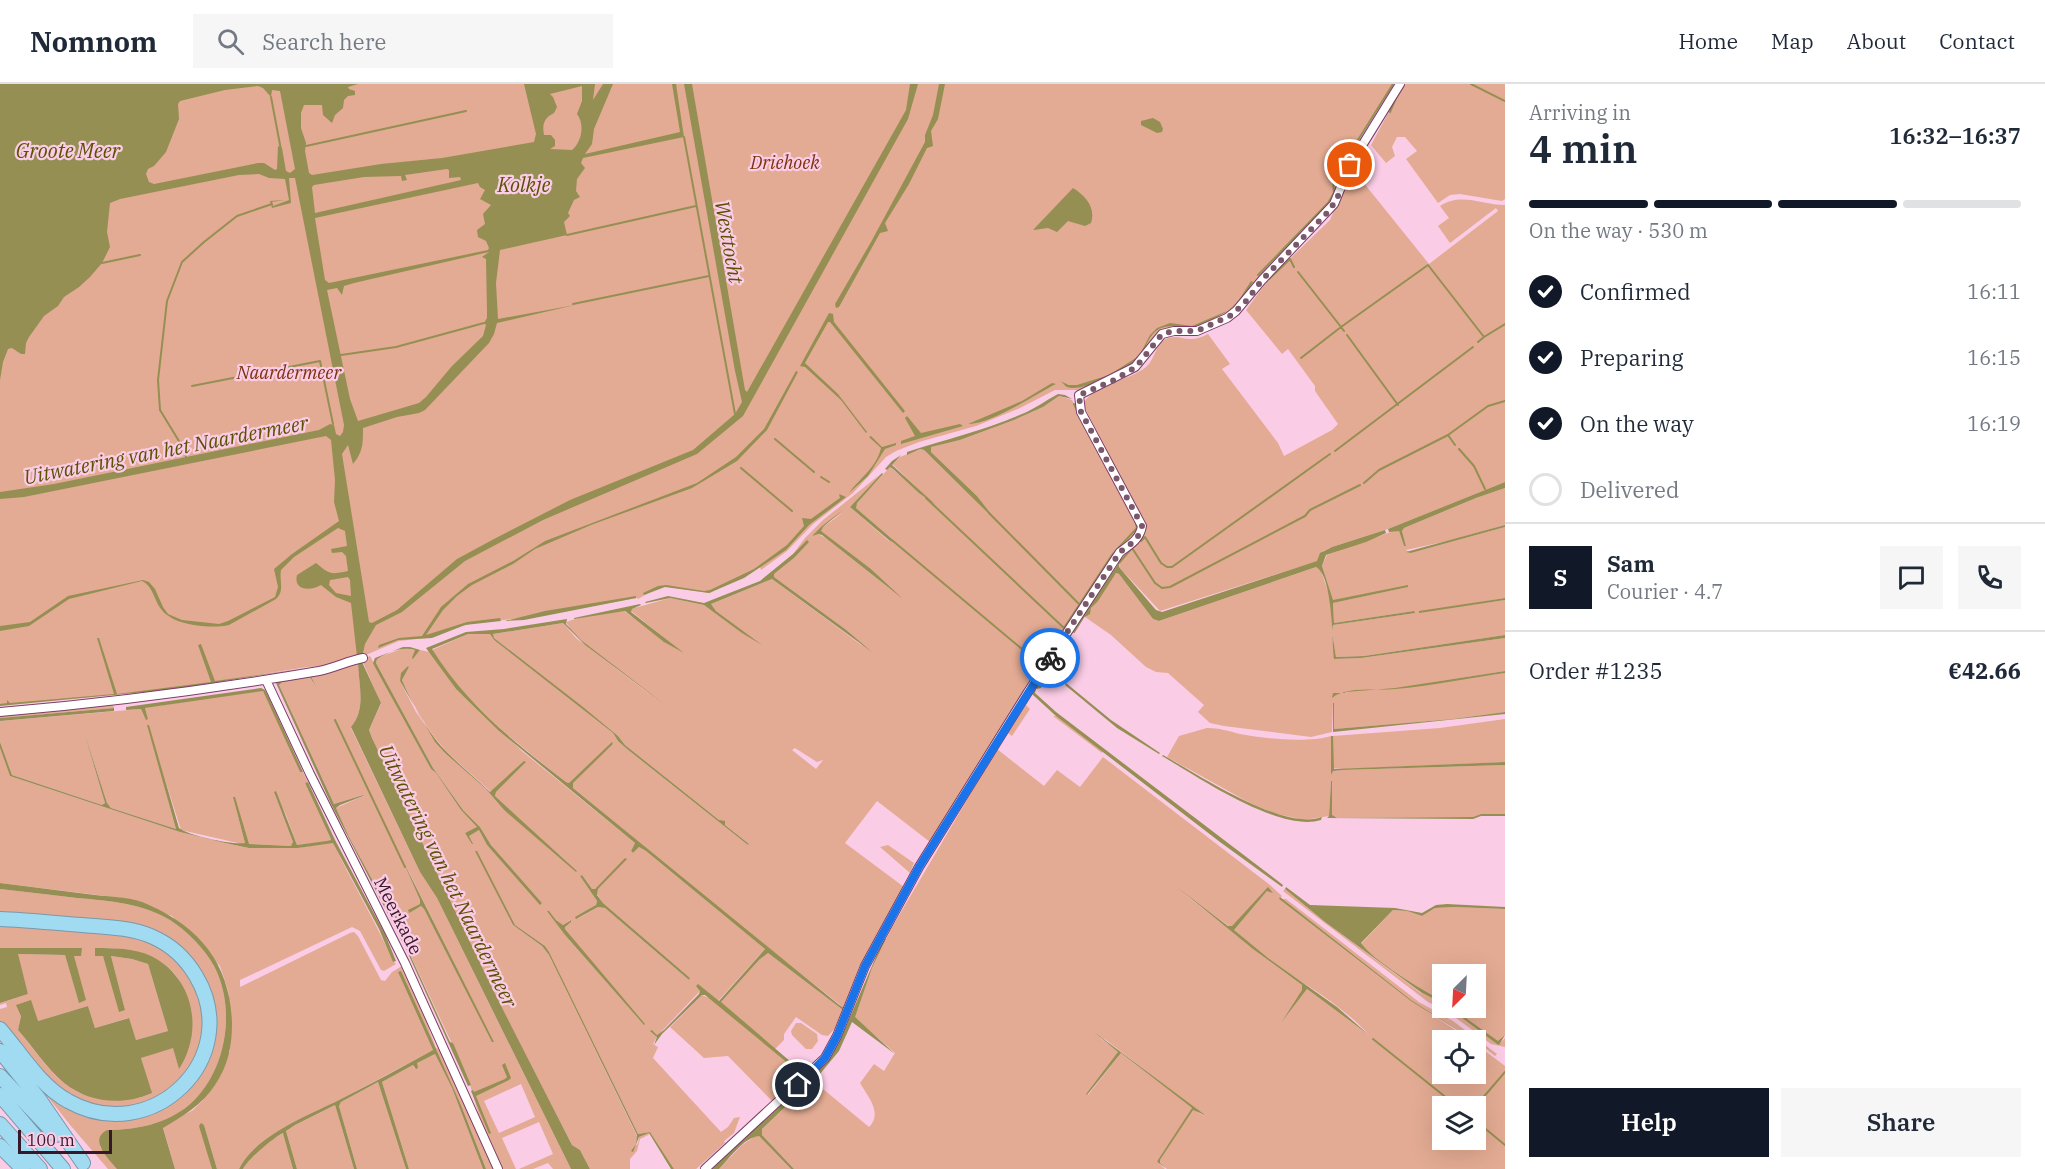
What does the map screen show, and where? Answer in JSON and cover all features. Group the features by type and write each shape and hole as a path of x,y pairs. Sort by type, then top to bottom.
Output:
{"highway":[{"path":"0,919 115,928 153,937 183,957 193,970 206,996 209,1014 204,1054 196,1070 183,1086 159,1104 138,1113 122,1115 104,1114 84,1109 55,1093 0,1029"},
{"path":"0,1051 39,1099 86,1166"},
{"path":"0,1076 86,1166"},
{"path":"0,1095 62,1169"},
{"path":"0,1107 49,1160 62,1169"},
{"path":"0,1124 40,1169"},
{"path":"0,1146 22,1169"}],"street":[{"path":"705,1169 825,1058 837,1036 865,966 919,867 1028,692 1120,552 1136,540 1141,532 1142,526 1081,412 1079,395 1114,380 1136,367 1162,334 1174,331 1197,331 1213,325 1236,311 1334,204 1350,165 1400,84"},
{"path":"0,712 122,700 266,680 320,671 360,658"},
{"name":"Meerkade","path":"266,680 310,774 405,963 498,1169"}],"green space":[{"name":"Naardermeer","path":"0,84 1395,84 1348,154 1354,153 1343,173 1337,193 1320,217 1229,314 1198,329 1163,330 1154,337 1136,363 1101,383 1079,390 1055,390 1020,408 976,426 896,451 886,457 853,493 813,524 787,551 761,570 760,567 710,593 661,586 638,599 530,617 469,624 427,638 399,641 361,657 327,666 307,667 157,691 0,705","holes":["1136,359 1109,378 1077,387 1105,378"]},
{"path":"1404,84 1505,84 1505,199 1502,201 1460,194 1450,195 1438,203 1406,159 1417,151 1405,137 1397,137 1392,147 1395,156 1386,163 1371,145"},
{"path":"1363,149 1369,150 1359,163 1367,172 1363,182 1429,264 1498,211 1496,208 1450,243 1438,226 1449,218 1440,206 1456,200 1505,205 1505,482 1388,529 1332,547 1323,551 1318,561 1160,611 1119,567 1124,556 1141,539 1146,529 1083,404 1095,391 1146,367 1164,340 1173,337 1195,339 1208,334 1230,364 1222,369 1278,443 1284,456 1332,430 1338,424 1315,391 1315,386 1288,349 1282,354 1246,310 1269,279 1330,220 1349,174"},
{"path":"1059,396 1072,400 1138,528 1117,552 930,842 877,801 845,843 904,887 860,970 844,1008 572,787 572,783 612,743 569,783 566,782 493,722 461,688 432,650 468,634 490,634 494,640 613,733 627,749 748,845 625,745 618,736 494,638 493,634 563,623 576,638 656,699 581,640 566,622 581,617 624,611 678,649 631,611 631,609 670,598 704,605 756,641 716,611 711,604 772,579 864,647 845,629 774,577 774,574 794,558 808,542 793,554 805,538 823,520 882,473 850,507 889,541 897,543 856,508 856,503 890,467 932,502 892,464 900,457 920,449 924,450 993,518 977,496 931,452 930,447 960,440 1043,407","holes":["844,512 820,531 871,569 894,592 818,534 822,526","795,748 817,762 823,760 816,769 792,750"]},
{"path":"1505,488 1505,525 1406,550 1411,553 1505,527 1505,598 1419,612 1505,600 1505,635 1364,656 1336,657 1333,625 1414,613 1414,611 1334,623 1333,603 1408,586 1333,601 1322,566 1327,555 1396,530 1399,531 1404,546 1406,546 1402,531 1404,528"},
{"path":"1316,567 1321,571 1330,597 1334,659 1361,658 1505,638 1505,671 1428,683 1505,673 1505,712 1453,719 1334,729 1333,703 1332,732 1311,737 1210,723 1198,712 1204,705 1168,673 1156,672 1146,667 1111,635 1085,617 1116,573 1153,619 1159,621"},
{"path":"404,648 415,650 413,659 420,650 430,652 456,689 522,751 635,843 631,851 633,853 639,847 646,851 765,949 718,1001 700,991 661,1032 657,1035 652,1030 657,1037 653,1044 658,1047 653,1058 721,1132 734,1118 740,1117 734,1133 696,1169 674,1169 650,1132 638,1134 545,946 515,925 476,851 513,925 542,946 549,955 637,1136 636,1144 631,1151 638,1143 639,1137 650,1134 640,1139 637,1151 630,1159 630,1169 590,1169 580,1150 572,1145 484,973 372,738 369,730 381,704 362,660 370,656 431,769 461,810 478,828 465,833 473,843 468,836 479,830 487,845 540,904 542,903 491,845 480,827 463,810 433,768 376,663 377,658","holes":["408,666 402,680 429,729 440,744 491,792 526,762 496,792 495,796 577,871 504,810 486,789 446,754 416,712 400,681","626,858 598,889 597,894 603,903 690,978 689,980 605,908 598,907 577,919 596,905 597,901 580,876 582,875 592,889 595,889","549,911 563,925 570,920 571,922 565,929 644,1025 565,935"]},
{"path":"358,661 360,704 356,720 351,728 420,872 437,898 571,1169 553,1169 548,1163 533,1169 519,1169 553,1154 539,1122 502,1138 516,1169 499,1169 486,1139 468,1078 395,922 404,915 403,913 392,916 349,837 336,808 363,796 334,804 279,685 281,682 310,677 315,686 311,675 329,672","holes":["406,866 493,1041 493,1042 424,909 421,906 408,911 420,904 420,900","521,1084 535,1117 499,1133 484,1101"]},
{"path":"263,691 266,696 300,772 303,772 308,782 305,783 331,840 327,842 297,845 286,815 274,792 293,842 291,846 248,844 233,797 245,843 181,830 148,726 176,829 111,808 107,803 84,732 105,803 102,805 12,775 0,742 0,721 141,709 148,719 145,708"},
{"path":"113,704 114,708 0,718 0,714"},
{"path":"1026,705 1030,709 1012,736 1008,733"},
{"path":"1053,716 1103,751 1102,753"},
{"path":"1505,719 1505,762 1332,768 1333,736 1440,728"},
{"path":"1207,728 1274,739 1311,739 1331,736 1331,775 1332,771 1343,770 1505,765 1505,814 1481,814 1473,817 1337,818 1332,816 1331,781 1329,816 1304,820 1273,813 1250,803 1167,757 1179,736"},
{"path":"0,748 10,776 180,832 249,848 298,848 333,842 396,964 384,971 381,970 360,931 352,927 240,980 240,987 354,932 381,980 385,981 392,972 402,966 406,968 436,1048 441,1049 494,1169 486,1169 461,1105 398,972 433,1050 283,1128 257,1146 239,1169 217,1169 204,1125 200,1124 212,1169 175,1169 163,1127 193,1110 203,1100 230,1051 231,1015 228,990 220,966 172,916 122,898 0,883"},
{"path":"997,749 1044,786 1057,770 1080,787 1103,757 1270,885 1282,896 1279,899 1408,999 1282,899 1286,899 1419,1002 1432,1009 1432,1014 1422,1008 1432,1015 1432,1018 1437,1018 1455,1030 1432,1030 1432,1084 1486,1084 1486,1052 1505,1066 1505,1169 1167,1169 1160,1163 1160,1160 1188,1116 1157,1162 1165,1169 794,1169 762,1135 762,1129 806,1087 817,1084 869,1127 873,1122 875,1116 873,1105 860,1083 874,1064 884,1071 895,1053 854,1017 872,968 891,929","holes":["1268,888 1234,930 1266,958 1337,1006 1369,1035 1307,989 1281,1023 1303,990 1302,985 1265,958 1182,892 1232,926","1099,1037 1106,1040 1204,1116 1193,1109 1190,1112 1192,1108 1121,1053 1088,1095 1086,1094 1119,1052"]},
{"path":"888,845 914,863 910,873 880,847"},
{"path":"0,889 137,906 159,914 183,929 195,940 214,966 221,983 226,1021 224,1040 212,1076 202,1092 189,1105 171,1117 150,1125 107,1130 100,1147 117,1169 108,1169 0,1037 44,1086 75,1110 94,1118 115,1121 136,1119 175,1102 191,1088 203,1071 211,1045 207,987 151,933 0,915"},
{"path":"1285,889 1325,922 1421,993 1432,997 1432,1004 1428,1002 1283,891"},
{"path":"1435,908 1505,909 1505,1035 1499,1042 1486,1033 1486,1030 1482,1030 1466,1018 1486,1018 1486,964 1432,964 1432,995 1387,966 1361,944 1393,910 1407,911 1422,916"},
{"path":"0,926 116,934 137,938 166,951 189,974 203,1013 202,1041 197,1057 177,1085 143,1106 111,1110 73,1099 48,1078 0,1021 0,1009 7,1007 6,1003 0,1005 0,1003 28,994 17,954 65,955 79,1002 74,956 82,948 0,948","holes":["95,949 121,949 153,958 178,977 187,1001 191,1040 179,1068 173,1047 141,1058 151,1093 132,1099 91,1097 77,1092 58,1077 18,1030 21,1016 38,1021 88,1006 95,1028 128,1018 136,1040 168,1031 148,964 111,956 125,1010 103,956"]},
{"path":"768,953 843,1010 842,1021 828,1036 822,1035 796,1017 784,1034 784,1040 775,1049 720,1003"},
{"path":"702,995 709,998 802,1074 773,1102 728,1056 704,1058 670,1027"},
{"path":"1438,1018 1448,1018 1465,1030 1458,1030"},
{"path":"1456,1018 1463,1018 1480,1030 1472,1030"},
{"path":"796,1023 801,1023 817,1034 818,1041 812,1049 806,1049 792,1035 791,1031"},
{"path":"1486,1035 1499,1044 1505,1038 1505,1047 1491,1044 1486,1040"},
{"path":"1486,1046 1497,1054 1495,1056 1486,1049"},
{"path":"435,1054 452,1088 483,1169 409,1169 382,1082 413,1065 415,1069 416,1063"},
{"path":"378,1082 406,1169 357,1169 339,1106 341,1102"},
{"path":"335,1105 354,1169 297,1169 286,1131"},
{"path":"284,1133 293,1169 243,1169 261,1149"},
{"path":"755,1136 759,1136 791,1169 719,1169 741,1146"}],"water":[{"path":"0,84 358,84 348,87 355,91 355,95 348,96 344,100 343,108 335,115 332,123 323,115 322,105 304,105 301,113 301,128 306,143 309,173 312,175 381,164 442,158 534,142 536,134 524,84 595,84 593,100 603,84 613,84 594,129 592,144 585,154 680,132 672,84 676,84 684,137 583,158 581,163 585,168 577,179 576,191 580,197 574,200 568,213 570,216 564,222 567,235 500,250 496,283 498,319 575,305 497,323 489,343 425,410 363,428 362,448 353,464 348,445 342,454 369,622 372,623 397,610 457,559 494,539 570,500 693,450 735,414 742,402 684,84 692,84 747,392 906,110 910,84 918,84 908,119 743,416 697,454 543,520 465,561 402,612 376,625 365,644 363,653 357,657 351,603 336,597 321,585 308,589 300,587 296,580 297,575 316,563 330,573 348,571 346,556 342,552 332,553 331,549 347,546 345,531 338,528 294,557 281,570 281,589 276,599 229,625 212,627 193,625 174,619 161,609 151,590 142,581 69,599 29,626 0,631 0,626 30,622 68,596 143,580 149,582 155,589 168,614 182,620 219,624 275,597 278,587 274,569 339,521 334,502 335,480 331,440 326,436 24,497 0,499 0,492 54,484 319,430 330,424 334,425 336,434 340,436 344,425 295,178 289,178 291,203 272,208 270,201 285,200 272,202 273,206 289,200 285,179 269,178 259,174 239,175 110,203 107,232 110,247 102,263 90,277 44,316 26,343 25,354 12,348 8,349 0,380","holes":["258,86 271,97 272,90 280,91 295,169 290,173 286,171 282,148 278,146 277,169 275,170 264,163 258,163 154,184 149,182 146,174 148,169 154,166 166,152 179,119 178,104 180,101 225,90","582,86 582,101 577,114 581,123 581,133 572,150 550,149 555,146 555,140 551,135 544,135 545,122 557,107 550,94","447,169 449,178 460,177 461,180 315,213 312,187 314,185 364,177 401,176 402,181 407,180 405,175","478,183 485,190 480,199 491,205 483,214 485,224 477,230 478,237 486,241 489,248 329,283 325,280 315,218","489,252 482,257 486,259 487,311 483,336 419,403 358,421 350,399 327,290 337,288 342,295 344,286 354,283","348,577 351,596 336,593 329,585 330,580"]},
{"path":"939,84 945,84 938,119 931,131 933,146 927,148 909,184 885,223 888,231 880,233 839,307 836,308 835,304 925,142"},
{"path":"1153,118 1160,122 1162,132 1157,133 1141,125 1141,121"},
{"path":"1073,188 1089,203 1092,212 1091,223 1085,226 1068,221 1057,232 1048,228 1033,230"},
{"path":"1251,281 1253,282 1244,295 1237,303"},
{"path":"1227,311 1196,326 1187,327 1169,326 1156,331 1138,358 1130,365 1092,384 1074,388 1067,387 1060,381 1069,385 1077,385 1109,375 1139,356 1150,335 1157,328 1170,323 1192,326"},
{"path":"829,313 833,314 834,322 905,411 903,413 828,322 805,363 838,394 866,433 841,400 805,367 800,366"},
{"path":"796,371 798,372 767,430 737,461 692,488 591,525 535,549 457,596 443,610 426,635 467,622 500,618 501,621 465,625 432,638 398,640 378,648 379,645 399,638 422,636 441,607 468,584 513,561 545,541 697,483 736,457 764,429"},
{"path":"1052,383 1056,384 1001,414 978,423 968,424 1022,401"},
{"path":"1058,394 1072,399 1059,396 1043,407 1014,420 960,440 931,447 931,452 977,496 998,523 924,450 920,449 907,455 907,452 1008,420"},
{"path":"907,416 921,433 960,424 963,426 901,444 901,441 915,436 905,418"},
{"path":"871,436 882,447 896,443 896,445 885,449 868,476 849,493 872,467 879,455 881,448 869,437"},
{"path":"901,455 892,465 936,505 893,469 890,467 885,469"},
{"path":"882,473 857,503 856,508 898,544 890,541 850,507"},
{"path":"1505,482 1505,488 1404,528 1402,531 1406,546 1404,546 1399,531 1389,532 1388,529"},
{"path":"839,494 846,497 809,525 786,550 744,578 709,593 665,587 644,595 643,593 658,586 666,585 710,590 754,569 787,545 804,526 802,518 811,519 840,498"},
{"path":"843,510 821,531 871,569 903,599 822,535 812,536"},
{"path":"1505,525 1505,527 1411,553 1406,552"},
{"path":"1385,530 1386,533 1366,542 1326,555 1322,566 1333,600 1408,585 1408,587 1333,603 1334,623 1414,611 1415,613 1333,625 1332,630 1326,583 1322,573 1316,567 1159,621 1153,619 1116,573 1091,608 1090,614 1085,617 1083,615 1119,563 1119,567 1156,610 1162,612 1317,561 1320,553 1332,547"},
{"path":"807,540 809,542 774,574 774,577 845,629 872,652 772,579 711,604 716,611 762,645 704,605 670,598 645,602 668,596 704,603 760,581"},
{"path":"636,596 636,598 524,620 505,621 545,611"},
{"path":"1505,598 1505,600 1419,613 1419,611"},
{"path":"640,604 631,612 684,653 664,642 625,611 574,619 574,618"},
{"path":"567,619 566,624 581,640 664,704 585,645 563,623 493,634 494,638 583,707 618,736 625,745 719,820 725,821 725,825 748,845 627,749 613,733 494,640 490,634 468,634 432,649 460,688 493,722 566,782 569,783 612,742 613,744 573,783 573,788 838,1004 844,1008 848,1001 840,1020 843,1010 768,953 721,1002 805,1074 773,1102 801,1074 705,995 702,995 662,1034 654,1045 657,1037 650,1031 652,1030 657,1035 664,1030 699,994 700,991 696,986 698,984 719,1001 765,949 646,851 639,847 633,853 631,851 635,843 498,730 456,689 426,648 466,632 504,629"},
{"path":"1505,635 1505,638 1361,658 1334,659 1333,636 1336,657 1364,656"},
{"path":"97,638 99,638 117,694 211,682 198,645 201,644 215,681 300,669 175,689 0,706 0,704 7,703 7,700 10,703 114,694"},
{"path":"1068,639 1071,641 1053,669 1053,672 1063,681 1062,683 1051,675 1041,688 1036,689 1035,693 1056,712 1283,885 1282,887 1056,716 1032,694"},
{"path":"410,647 420,650 413,659 415,650 395,650"},
{"path":"392,651 377,659 376,663 433,768 463,810 480,827 491,845 542,903 540,905 487,845 479,830 469,836 472,844 465,833 477,827 461,810 431,769 373,663 375,658"},
{"path":"358,661 362,662 381,703 369,730 372,738 493,990 572,1145 580,1150 590,1169 571,1169 437,898 420,872 351,727 356,720 360,704"},
{"path":"408,666 402,680 415,707 400,681 401,673"},
{"path":"1505,671 1505,673 1422,686 1376,690"},
{"path":"311,676 316,687 310,677 282,682 279,685 334,804 363,795 336,808 349,837 392,916 403,913 404,915 395,922 471,1085 468,1086 406,949 331,804 276,683 281,680"},
{"path":"1066,683 1111,720 1160,753 1117,728 1065,685"},
{"path":"261,688 265,690 270,700 303,772 300,772 263,691 145,708 148,719 146,720 141,709 126,710 126,707"},
{"path":"1353,690 1376,690 1344,692"},
{"path":"1333,703 1334,729 1453,719 1505,712 1505,714 1333,732"},
{"path":"114,708 114,711 0,721 0,718"},
{"path":"424,723 441,746 490,792 524,761 526,762 496,792 495,796 577,871 504,810 486,789 446,754 435,742"},
{"path":"147,725 149,725 179,828 192,834 221,841 245,843 233,797 235,797 249,844 291,846 293,842 274,792 276,791 297,845 331,840 305,783 308,782 335,840 385,934 396,961 393,962 379,929 333,843 298,848 249,848 225,843 180,832 10,776 0,748 0,742 12,775 102,805 105,803 84,732 107,803 111,808 176,829"},
{"path":"1331,736 1333,736 1334,769 1505,762 1505,765 1343,770 1333,771 1331,775"},
{"path":"1163,755 1218,787 1264,809 1306,819 1322,817 1321,820 1304,822 1262,811 1217,789"},
{"path":"1331,781 1332,815 1337,818 1473,817 1481,814 1505,814 1505,816 1481,816 1473,819 1327,818"},
{"path":"475,851 515,925 545,946 549,952 638,1134 650,1132 674,1169 671,1169 649,1133 639,1137 633,1152 631,1151 636,1144 637,1135 549,955 542,946 513,925"},
{"path":"625,858 627,859 598,889 597,895 603,903 690,978 689,980 605,908 598,907 576,919 575,917 596,905 597,901 580,876 582,875 592,889 595,889"},
{"path":"404,863 494,1042 424,909 421,906 409,913 408,910 420,904 420,900"},
{"path":"0,883 143,902 184,925 210,951 226,984 230,1003 232,1024 230,1048 223,1071 210,1092 192,1110 163,1128 175,1169 117,1169 102,1150 99,1139 107,1130 150,1125 180,1112 202,1092 212,1076 224,1040 226,1021 221,983 210,959 183,929 159,914 137,906 0,889"},
{"path":"1268,887 1273,893 1267,891 1234,930 1268,958 1337,1007 1369,1035 1307,989 1281,1023 1302,990 1302,985 1253,949 1178,888 1228,926 1232,926"},
{"path":"1286,887 1310,905 1395,908 1422,913 1436,905 1447,904 1505,907 1505,909 1435,908 1422,916 1407,911 1393,910 1361,943 1386,966 1432,994 1432,998 1422,993 1325,922 1285,889"},
{"path":"1280,897 1432,1014 1411,1001 1279,899"},
{"path":"547,911 563,925 571,920 565,929 644,1025 565,935"},
{"path":"884,938 886,939 872,968 855,1017 895,1054 852,1022 839,1051 815,1080 817,1084 806,1087 762,1129 762,1135 794,1169 791,1169 759,1136 742,1144 719,1169 711,1169 830,1058"},
{"path":"0,948 82,948 81,956 74,956 86,1000 79,1003 65,955 18,954 28,994 0,1003"},
{"path":"95,948 116,948 144,953 166,965 177,977 191,1006 191,1038 187,1054 179,1069 173,1048 141,1058 152,1093 130,1100 106,1100 74,1090 51,1071 18,1030 21,1016 16,1005 31,1000 38,1021 88,1006 95,1028 129,1018 136,1040 168,1031 148,964 111,956 125,1010 119,1012 103,956 95,956"},
{"path":"401,971 461,1105 486,1169 483,1169 452,1088 435,1054 417,1063 418,1068 416,1069 413,1065 382,1082 409,1169 406,1169 378,1082 341,1102 339,1106 357,1169 354,1169 335,1105 286,1131 297,1169 293,1169 283,1133 261,1149 243,1169 239,1169 257,1146 283,1128 433,1050 398,972"},
{"path":"1462,1018 1466,1018 1483,1030 1478,1030"},
{"path":"1094,1032 1205,1115 1193,1110 1160,1160 1160,1163 1167,1169 1157,1162 1192,1108 1121,1053 1087,1095 1118,1052"},
{"path":"1486,1032 1498,1041 1505,1035 1499,1045 1486,1036"},
{"path":"505,1063 511,1078 476,1096 491,1133 489,1134 471,1091 474,1092 505,1079 507,1077 502,1065"},
{"path":"201,1123 204,1125 217,1169 212,1169 199,1126"}],"waterway":[{"path":"1258,275 1328,203 1334,193 1333,180 1393,84"},
{"path":"1471,84 1505,101"},
{"path":"1390,112 1398,93"},
{"path":"271,97 281,150"},
{"path":"306,146 466,111"},
{"path":"684,137 735,414"},
{"name":"Uitwatering van het Naardermeer","path":"186,457 182,446 160,410 158,380 167,301 182,262 237,216 272,204"},
{"path":"567,235 696,206"},
{"path":"102,263 140,255"},
{"path":"1269,279 1290,259 1294,267"},
{"path":"1344,331 1341,327 1428,265 1484,337 1505,324"},
{"path":"1298,272 1341,327 1301,358"},
{"path":"573,304 709,276"},
{"path":"341,355 396,347 484,323"},
{"path":"1347,335 1398,405"},
{"path":"1478,342 1484,337"},
{"path":"1335,451 1473,347"},
{"path":"192,386 320,361 333,424"},
{"path":"1364,483 1379,470 1448,435 1488,406 1505,401"},
{"path":"1074,404 1078,412"},
{"path":"1448,435 1455,445"},
{"path":"775,439 814,472"},
{"path":"1459,449 1474,466 1485,489"},
{"path":"1141,541 1145,537 1161,563 1172,567 1330,454"},
{"path":"741,468 792,511"},
{"path":"1107,468 1121,494"},
{"path":"821,477 829,482"},
{"path":"1137,544 1132,548 1155,583 1162,588 1170,587 1360,485"},
{"path":"926,498 1064,628 1112,555 1137,528 1135,520"},
{"path":"989,513 1080,605"},
{"path":"893,541 1041,665 1060,634"},
{"path":"1119,563 1132,548"},
{"path":"1074,632 1084,616"},
{"path":"1030,682 1041,665"},
{"path":"335,720 405,867"},
{"path":"1373,1039 1444,1096"},
{"path":"1484,1096 1505,1072"},
{"path":"1486,1129 1505,1145"}],"way so far":[{"path":"1050,658 1120,552 1136,540 1142,526 1081,412 1079,395 1114,380 1136,367 1162,334 1174,331 1194,332 1232,315 1262,280 1330,210 1350,165"}],"route":[{"path":"798,1085 825,1058 837,1036 865,966 919,867 1050,658"}],"water label":[{"name":"Groote Meer","path":"68,151"},
{"name":"Kolkje","path":"524,185"},
{"name":"Westtocht","path":"729,242"}],"park label":[{"name":"Driehoek","path":"785,163"}]}
